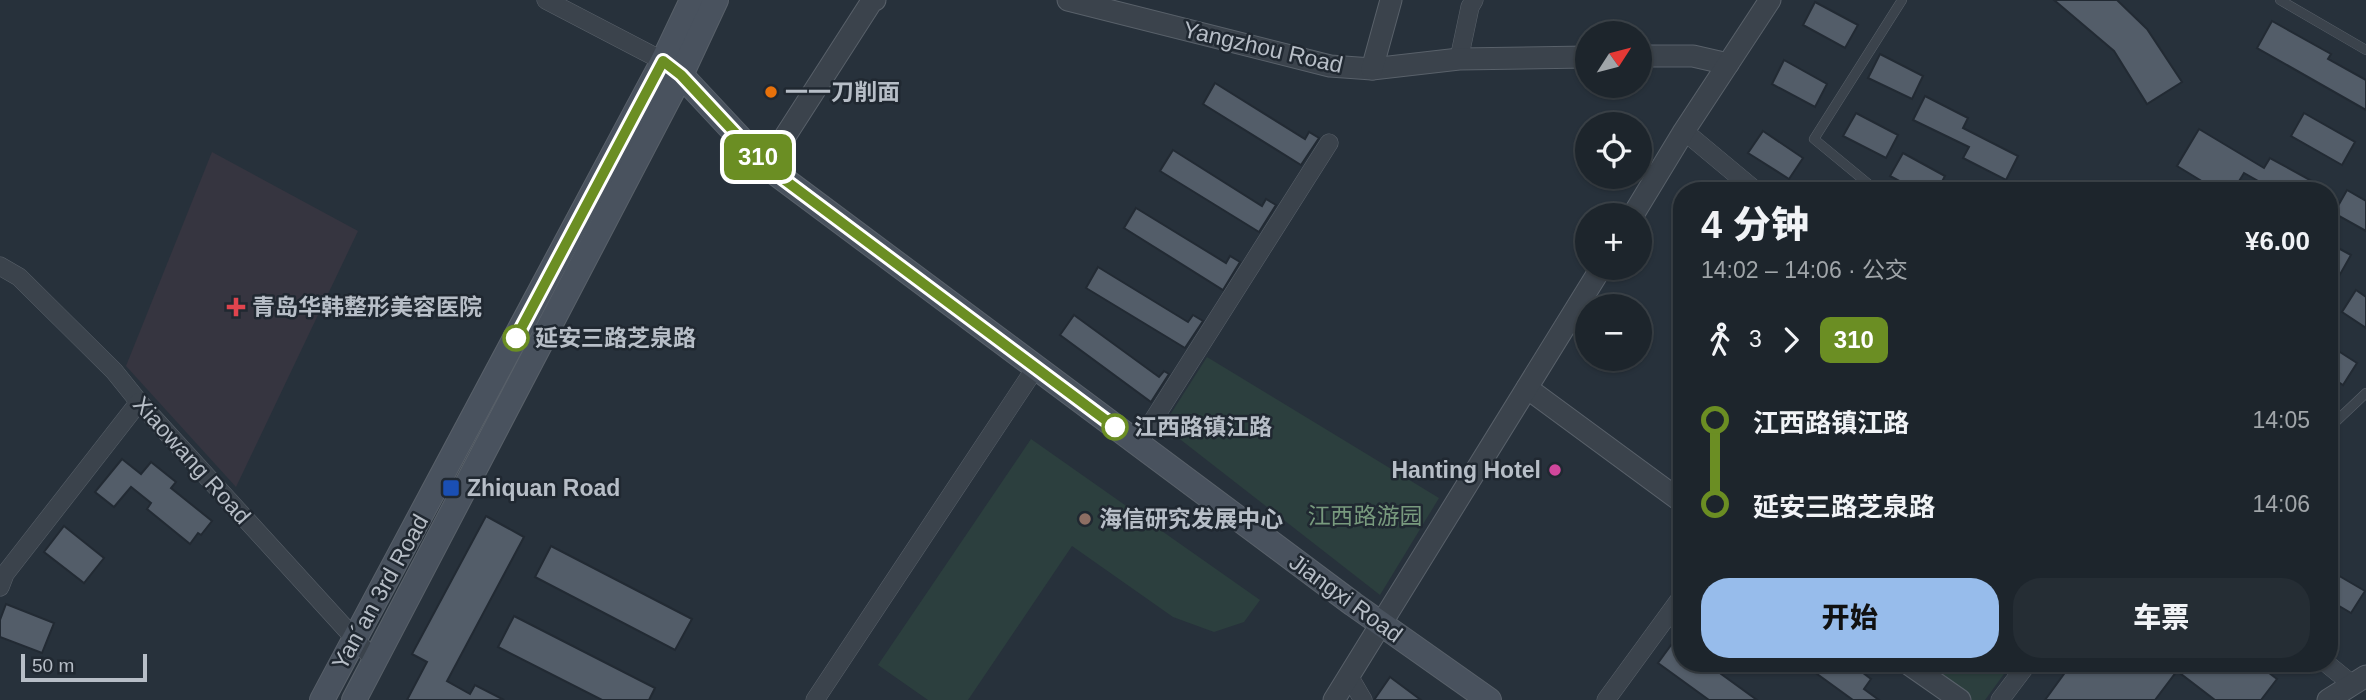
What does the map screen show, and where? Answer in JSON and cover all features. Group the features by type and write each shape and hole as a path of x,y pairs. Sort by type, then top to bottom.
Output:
{"main road":[{"name":"Yan´an 3rd Road","path":"354,700 376,663 672,68 692,0"},
{"name":"Yan´an 3rd Road","path":"321,700 672,68 716,0"},
{"name":"Jiangxi Road","path":"672,68 766,166 1382,625 1489,700"}],"street":[{"path":"546,0 672,68"},
{"path":"766,166 875,0"},
{"name":"Yangzhou Road","path":"1068,0 1104,4 1330,66 1372,69 1459,59 1575,57"},
{"path":"1372,69 1391,0"},
{"path":"1459,59 1470,7 1475,0"},
{"path":"1640,203 1770,0"},
{"path":"1652,56 1693,55 1728,64"},
{"path":"1684,131 1745,182"},
{"path":"1138,444 1329,143"},
{"name":"Xiaowang Road","path":"0,265 19,277 114,371 376,663"},
{"path":"1334,700 1594,280"},
{"path":"815,700 1036,368"},
{"path":"1527,388 1673,495"},
{"path":"0,587 5,574 139,401"},
{"path":"1606,700 1673,608"},
{"path":"2328,700 2359,680 2338,669"},
{"path":"1920,672 1960,700"},
{"path":"2000,700 2021,672"},
{"path":"1349,676 1363,700"}],"lane":[{"path":"1866,182 1814,139 1902,0"},
{"path":"2280,0 2366,50"},
{"path":"2338,419 2366,393"}],"shaded area":[{"name":"青岛华韩整形美容医院","path":"212,152 358,231 236,487 126,366"}],"green space":[{"name":"江西路游园","path":"1207,357 1439,498 1380,595 1163,426"},
{"path":"1031,439 1260,600 1244,622 1214,632 1173,617 1072,546 968,700 928,700 878,665"},
{"path":"1932,672 2005,672 1985,700 1971,700"}],"building":[{"path":"2054,0 2117,0 2147,29 2182,82 2147,104 2114,51"},
{"path":"1815,2 1858,25 1845,48 1803,25"},
{"path":"2272,21 2331,54 2328,59 2366,80 2366,110 2257,48"},
{"path":"1880,54 1923,76 1912,99 1868,78"},
{"path":"1784,60 1827,84 1815,107 1772,84"},
{"path":"1215,83 1305,139 1309,132 1319,138 1301,165 1203,104"},
{"path":"1925,96 1968,118 1963,128 2018,156 2006,180 1963,158 1969,147 1913,120"},
{"path":"1856,113 1898,135 1886,158 1843,136"},
{"path":"2304,113 2355,142 2342,165 2291,136"},
{"path":"2199,129 2264,168 2270,158 2314,182 2260,182 2244,173 2238,182 2203,182 2177,166"},
{"path":"1763,131 1803,158 1789,179 1748,153"},
{"path":"1173,150 1262,206 1266,199 1276,205 1259,232 1160,171"},
{"path":"1903,153 1945,176 1942,182 1901,182 1890,176"},
{"path":"2347,190 2366,201 2366,231 2338,215 2338,206"},
{"path":"1136,208 1226,263 1230,256 1240,262 1223,290 1124,228"},
{"path":"2338,248 2351,255 2338,278"},
{"path":"1098,267 1188,322 1193,315 1203,321 1185,348 1086,288"},
{"path":"2356,290 2366,297 2366,328 2342,312"},
{"path":"1074,315 1159,377 1164,371 1169,374 1151,402 1060,335"},
{"path":"2338,351 2357,363 2343,385 2338,382"},
{"path":"122,459 141,474 151,462 176,482 171,488 212,521 201,535 198,533 190,544 147,509 151,503 131,487 114,507 95,492"},
{"path":"486,516 524,537 447,681 470,694 475,685 504,700 407,700 427,662 412,654"},
{"path":"64,526 104,558 84,583 44,552"},
{"path":"551,546 692,619 675,650 535,577"},
{"path":"2338,575 2365,591 2351,613 2338,605"},
{"path":"6,604 54,623 42,653 0,637 0,620"},
{"path":"514,616 655,688 649,700 602,700 498,647"},
{"path":"1673,642 1673,672 1718,672 1757,700 1709,700 1658,663"},
{"path":"1814,672 1862,672 1871,679 1864,689 1879,700 1853,700"},
{"path":"2065,672 2176,672 2155,700 2045,700"},
{"path":"2178,672 2268,672 2277,679 2261,700 2215,700"},
{"path":"1390,677 1421,700 1374,700"}],"bus line":[{"name":"310","path":"516,338 663,61 681,75 766,166 1115,427"}],"place":[{"name":"一一刀削面","path":"771,92"},
{"name":"青岛华韩整形美容医院","path":"236,307"},
{"name":"延安三路芝泉路","path":"516,338"},
{"name":"江西路镇江路","path":"1115,427"},
{"name":"Hanting Hotel","path":"1555,470"},
{"name":"Zhiquan Road","path":"451,488"},
{"name":"海信研究发展中心","path":"1085,519"}]}
